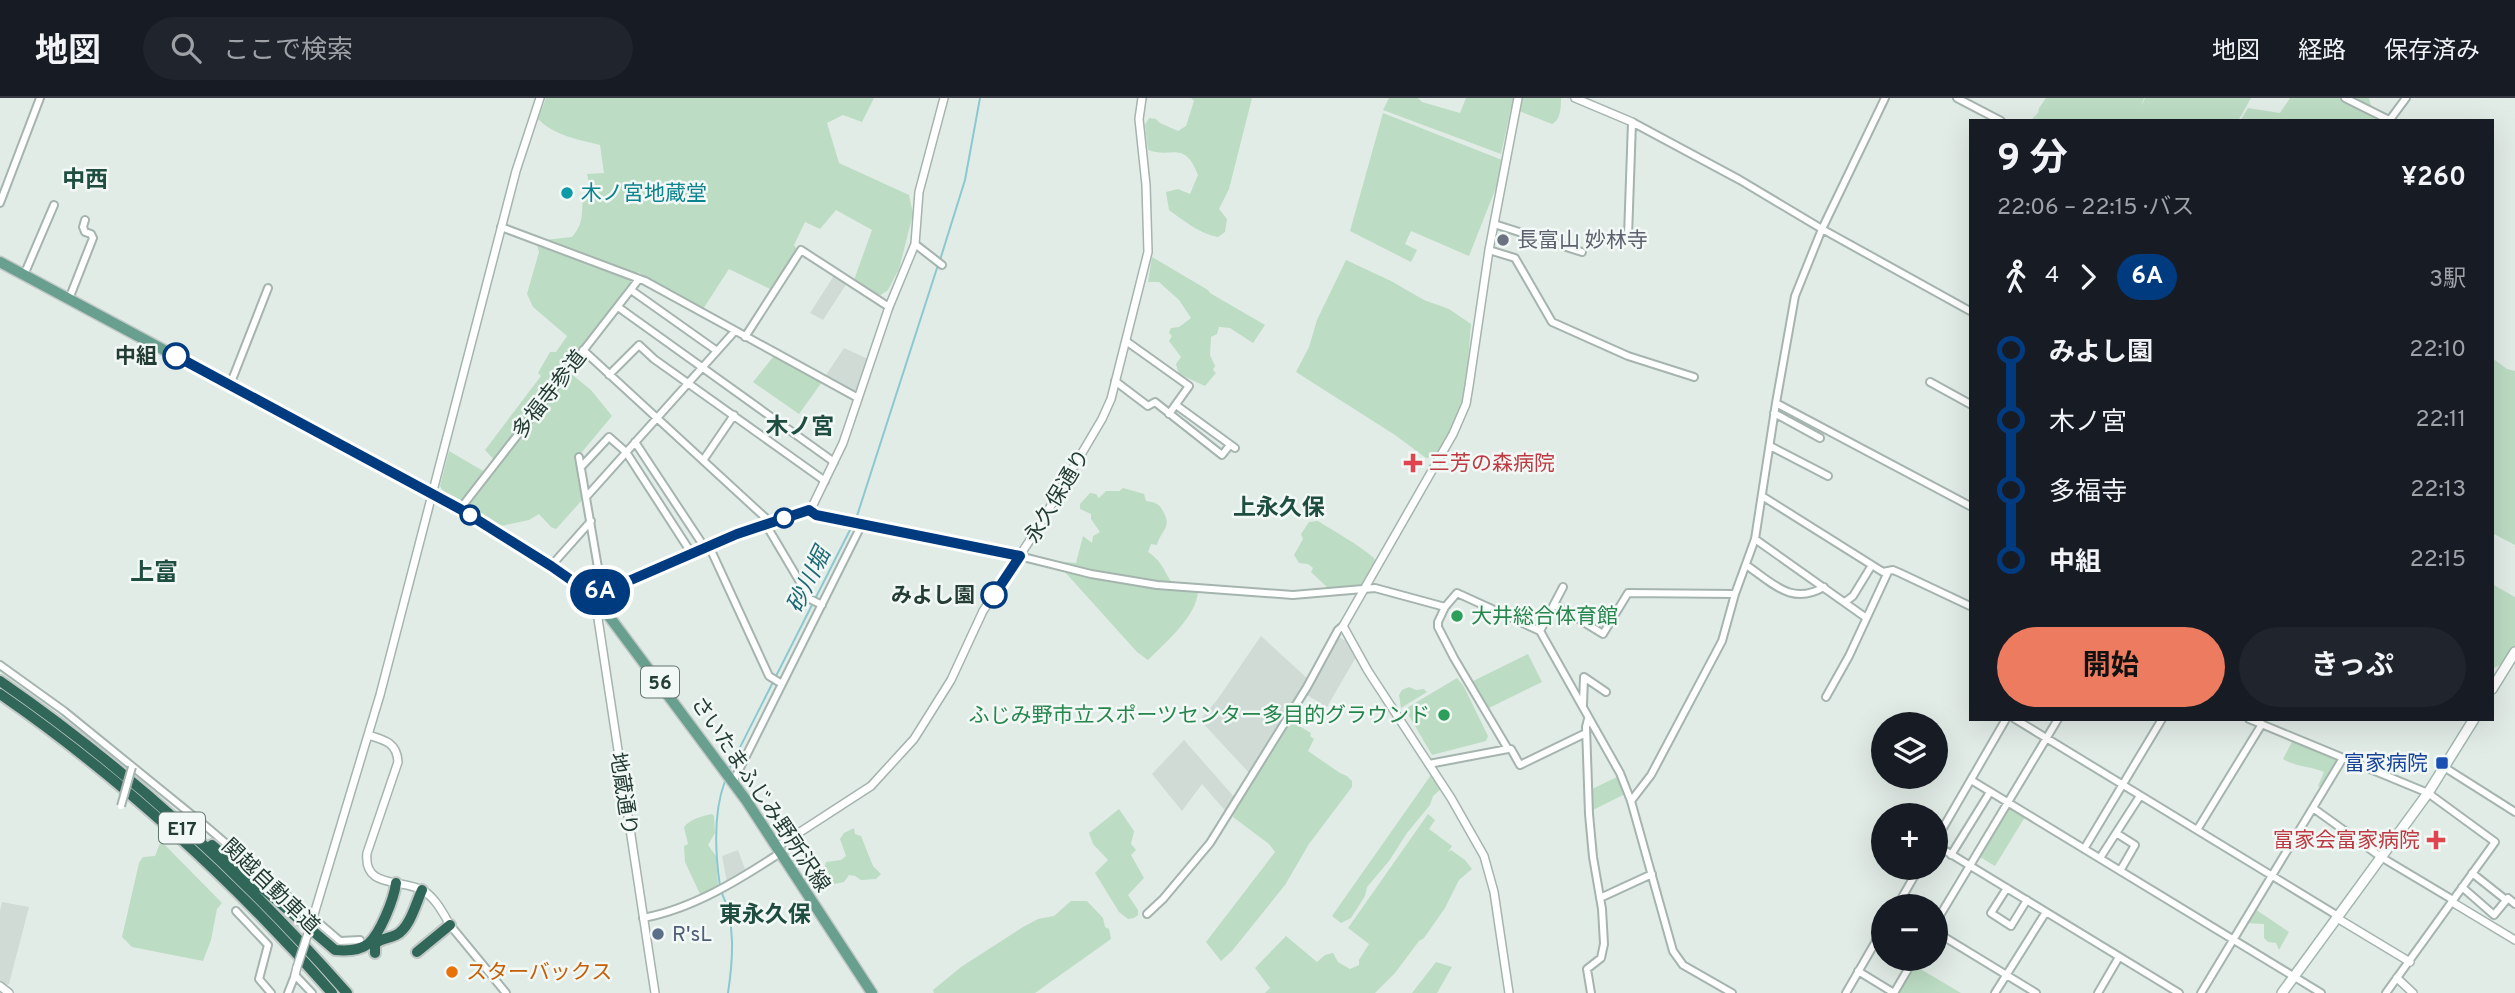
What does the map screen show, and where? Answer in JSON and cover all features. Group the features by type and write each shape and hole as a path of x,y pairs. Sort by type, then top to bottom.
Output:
{"highway":[{"name":"関越自動車道","path":"0,681 143,792 245,885 347,993"},
{"name":"関越自動車道","path":"0,694 64,742 164,824 272,928 331,993"},
{"path":"143,792 202,837 335,950 352,950 371,941 394,897 396,883"},
{"path":"375,953 378,940 396,935 404,929 422,890"},
{"path":"417,952 450,925"}],"main road":[{"name":"さいたまふじみ野所沢線","path":"0,262 460,509 598,593 732,781 872,993"},
{"path":"2494,686 2515,652"},
{"path":"2282,993 2428,793 2473,721"}],"street":[{"path":"0,203 40,98"},
{"path":"288,993 369,735 501,227 540,98"},
{"path":"579,457 591,521 598,593 768,522 809,510 834,462 889,307 915,244 919,192 944,98"},
{"name":"永久保通り","path":"643,918 670,910 728,884 862,794 914,739 951,680 984,611 1102,419 1115,381 1148,252 1146,185 1139,119 1142,98"},
{"path":"1147,914 1163,899 1209,843 1307,687 1460,420 1469,386 1489,250 1518,98"},
{"path":"1575,98 1632,122 1740,180 1969,310"},
{"path":"1631,801 1651,775 1716,655 1755,538 1774,413 1796,296 1822,229 1885,98"},
{"path":"1957,98 1997,119"},
{"path":"2345,98 2387,119"},
{"path":"2390,119 2406,98"},
{"path":"1628,236 1632,122"},
{"path":"24,275 54,205"},
{"path":"69,299 93,238 85,232 85,220"},
{"path":"1494,224 1582,252"},
{"path":"501,227 639,279 858,398"},
{"path":"915,244 942,265"},
{"path":"745,337 801,250 889,307"},
{"path":"1489,250 1515,258 1552,322 1628,356 1694,377"},
{"name":"多福寺参道","path":"460,509 639,279"},
{"path":"230,385 268,288"},
{"path":"631,290 717,351"},
{"path":"618,307 834,462"},
{"path":"587,496 735,331"},
{"path":"1126,341 1189,386 1169,414"},
{"path":"609,375 639,345 654,359 825,481"},
{"path":"583,350 704,459 768,522 811,600 821,605"},
{"path":"1115,381 1147,407 1151,402 1155,402 1222,455 1232,446 1175,405"},
{"path":"1930,382 1969,403"},
{"path":"1776,403 1969,505"},
{"path":"1774,413 1820,438"},
{"path":"704,459 734,415"},
{"path":"582,467 609,437 626,452 692,554"},
{"path":"635,442 707,547 771,679 782,684"},
{"path":"1770,446 1828,476"},
{"path":"1762,496 1883,572 1900,573 1969,606"},
{"path":"660,504 671,497"},
{"path":"809,510 816,515 1020,556 1091,574 1201,590 1293,595 1363,588 1386,590 1445,607"},
{"path":"551,566 591,521"},
{"path":"732,781 861,524"},
{"path":"1755,538 1865,617"},
{"path":"1746,565 1794,595 1811,594 1824,587"},
{"path":"1845,602 1853,596 1872,565"},
{"path":"1826,697 1849,656 1888,572"},
{"path":"1540,631 1563,587"},
{"name":"地蔵通り","path":"598,593 655,993"},
{"path":"1586,733 1520,765 1511,749 1508,749 1438,627 1445,607 1457,593 1540,631 1620,773 1631,801 1673,951 1683,965 1732,993"},
{"path":"1554,604 1603,634 1628,593 1735,594"},
{"path":"1343,626 1368,671 1429,764 1484,856 1494,892 1509,993"},
{"path":"0,665 64,711 132,766 340,941 360,940"},
{"path":"1583,709 1584,677 1605,692"},
{"path":"1588,719 1586,733 1589,814 1604,953 1587,969 1591,993"},
{"path":"1948,821 2005,721"},
{"path":"2018,721 2410,962"},
{"path":"1948,902 2057,721"},
{"path":"2084,849 2161,721"},
{"path":"2254,721 2428,793 2495,842 2386,993"},
{"path":"2197,830 2262,724"},
{"path":"369,735 391,744 397,753 398,767 366,859 374,875 422,890 435,900 450,925 506,993"},
{"path":"1429,764 1508,749"},
{"path":"2201,993 2343,758"},
{"path":"121,806 132,766"},
{"path":"2444,767 2515,812"},
{"path":"1971,780 2321,993"},
{"path":"1951,855 1990,792"},
{"path":"2100,858 2140,796"},
{"path":"2313,808 2381,857 2515,940"},
{"path":"2116,833 2135,845 2120,871"},
{"path":"1948,853 2179,993"},
{"path":"2472,873 2515,904"},
{"path":"1600,898 1652,874"},
{"path":"2462,887 2494,915"},
{"path":"2007,888 1991,913 2011,926 2026,900"},
{"path":"2488,923 2506,900"},
{"path":"236,911 268,945 259,979 271,993"},
{"path":"1995,993 2046,912"},
{"path":"1948,939 2036,993"},
{"path":"1846,993 1871,949"},
{"path":"2098,993 2119,957"},
{"path":"296,971 312,993"},
{"path":"1858,971 1894,993 1907,971"},
{"path":"2397,978 2413,993"},
{"path":"0,986 9,993"}],"shaded area":[{"path":"835,274 847,283 823,320 810,313"},
{"path":"844,348 868,359 853,394 824,378"},
{"path":"1261,636 1308,679 1251,775 1200,720"},
{"path":"1337,636 1344,640 1345,638 1356,657 1327,707 1307,695"},
{"path":"1184,740 1236,799 1228,814 1202,784 1182,811 1152,774"},
{"path":"738,850 746,872 727,882 722,856"},
{"path":"2,902 29,907 9,984 5,985 0,981"}],"green space":[{"path":"546,98 874,98 862,122 843,115 827,123 839,163 909,195 913,214 899,269 888,290 879,296 854,280 872,230 836,210 820,229 805,222 794,245 797,250 772,290 729,269 703,309 638,272 564,368 591,390 612,416 577,458 583,499 556,529 539,514 529,520 501,526 468,506 499,465 485,450 541,376 538,373 550,352 556,352 567,336 533,307 527,294 539,252 536,241 572,237 581,221 584,192 590,189 587,174 604,173 600,145 559,133 538,119"},
{"path":"1191,98 1252,98 1229,189 1219,209 1227,219 1225,232 1218,237 1186,223 1169,210 1166,192 1178,189 1190,194 1198,175 1188,157 1177,152 1148,150 1145,125 1149,118 1178,131 1186,126 1194,101"},
{"path":"1389,98 1418,98 1422,102 1460,113 1466,98 1561,98 1561,109 1552,124 1511,108 1501,154 1383,110"},
{"path":"2046,98 2144,98 2141,107 2145,98 2251,98 2239,119 2032,119"},
{"path":"2290,98 2369,98 2374,119 2241,119 2248,108 2280,113"},
{"path":"1383,113 1502,160 1497,185 1469,256 1411,231 1405,244 1417,250 1411,262 1350,231"},
{"path":"1152,257 1265,325 1253,343 1230,328 1219,327 1217,334 1211,337 1210,355 1216,373 1205,386 1179,374 1176,364 1181,357 1169,341 1172,336 1169,333 1171,328 1179,327 1191,318 1179,300 1159,282 1148,282"},
{"path":"1346,260 1424,300 1449,309 1471,324 1462,409 1440,451 1434,457 1426,458 1296,372"},
{"path":"774,356 822,382 799,414 753,382"},
{"path":"2494,361 2515,371 2515,545 2494,534"},
{"path":"449,451 485,472 463,501 443,491 440,486"},
{"path":"1123,488 1144,494 1146,501 1161,508 1166,518 1166,526 1157,545 1151,544 1148,552 1162,565 1177,586 1198,591 1186,619 1148,660 1137,652 1055,561 1076,563 1083,536 1092,543 1093,536 1100,532 1091,519 1091,514 1080,509 1080,504 1090,493 1099,498 1106,491 1119,491"},
{"path":"1318,521 1374,558 1375,562 1362,586 1330,590 1311,572 1313,568 1299,563 1294,555 1303,539 1301,534 1309,522"},
{"path":"2494,585 2515,597 2515,646 2504,663 2494,668"},
{"path":"1528,654 1542,682 1487,709 1473,681"},
{"name":"ふじみ野市⽴スポーツセンター多⽬的グラウンド","path":"1457,678 1488,736 1486,741 1432,755 1405,709"},
{"path":"1409,687 1427,692 1401,708 1399,695"},
{"path":"1291,721 1311,733 1310,736 1314,739 1308,751 1347,776 1352,781 1352,787 1309,844 1285,885 1221,961 1206,942 1275,852 1269,844 1233,817 1235,810"},
{"path":"2293,740 2338,759 2323,788 2318,786 2324,772 2283,759"},
{"path":"1431,775 1441,789 1433,796 1430,805 1367,887 1365,896 1351,918 1341,923 1332,916"},
{"path":"1619,776 1625,794 1591,811 1590,790"},
{"path":"2010,808 2025,817 1995,866 1980,857"},
{"path":"1119,809 1134,831 1131,844 1136,850 1131,855 1144,878 1128,895 1138,910 1138,915 1128,919 1119,912 1095,873 1108,860 1093,844 1089,833"},
{"path":"712,814 715,833 708,845 716,856 718,885 700,894 685,862 684,846 688,844 684,827 693,820"},
{"path":"1428,814 1435,820 1429,829 1452,846 1448,852 1451,850 1472,869 1459,880 1445,908 1395,973 1375,993 1265,993 1270,988 1255,968 1286,936 1317,962 1325,955 1333,953 1338,962 1350,969 1359,965 1359,960 1369,944 1348,928"},
{"path":"854,828 855,834 861,836 873,866 881,874 876,879 861,880 849,875 844,882 834,884 825,866 826,862 841,860 846,856 840,839 844,833"},
{"path":"160,843 222,903 217,909 211,940 203,961 132,947 122,937 139,863 143,857 155,856"},
{"path":"1071,901 1087,901 1103,918 1111,939 1035,993 934,993 933,990 961,967 1023,927 1038,919 1054,916"},
{"path":"2255,909 2289,932 2279,950 2276,943 2268,942 2264,938 2264,924 2245,923"},
{"path":"1436,962 1452,967 1437,993 1412,993"},
{"path":"1908,971 1924,971 1961,993 1896,993"}],"waterway":[{"name":"砂川堀","path":"940,260 965,180 980,98"},
{"name":"砂川堀","path":"856,519 938,265"},
{"name":"砂川堀","path":"729,769 853,524"},
{"name":"砂川堀","path":"720,886 716,833 718,806 725,781"},
{"name":"砂川堀","path":"721,891 731,928 732,954 728,993"}],"bus line":[{"name":"6A","path":"176,356 460,509 594,596 737,534 809,510 816,515 1020,556 994,595"}],"place":[{"name":"木ノ宮地蔵堂","path":"567,193"},
{"name":"長富山 妙林寺","path":"1503,240"},
{"name":"中組","path":"176,356"},
{"name":"三芳の森病院","path":"1413,463"},
{"name":"みよし園","path":"994,595"},
{"name":"大井総合体育館","path":"1457,616"},
{"name":"ふじみ野市⽴スポーツセンター多⽬的グラウンド","path":"1444,715"},
{"name":"富家病院","path":"2442,763"},
{"name":"富家会富家病院","path":"2436,840"},
{"name":"R'sL","path":"658,934"},
{"name":"スターバックス","path":"452,972"}],"district":[{"name":"中西","path":"85,179"},
{"name":"木ノ宮","path":"800,426"},
{"name":"上永久保","path":"1279,507"},
{"name":"上富","path":"154,572"},
{"name":"東永久保","path":"765,914"}]}
